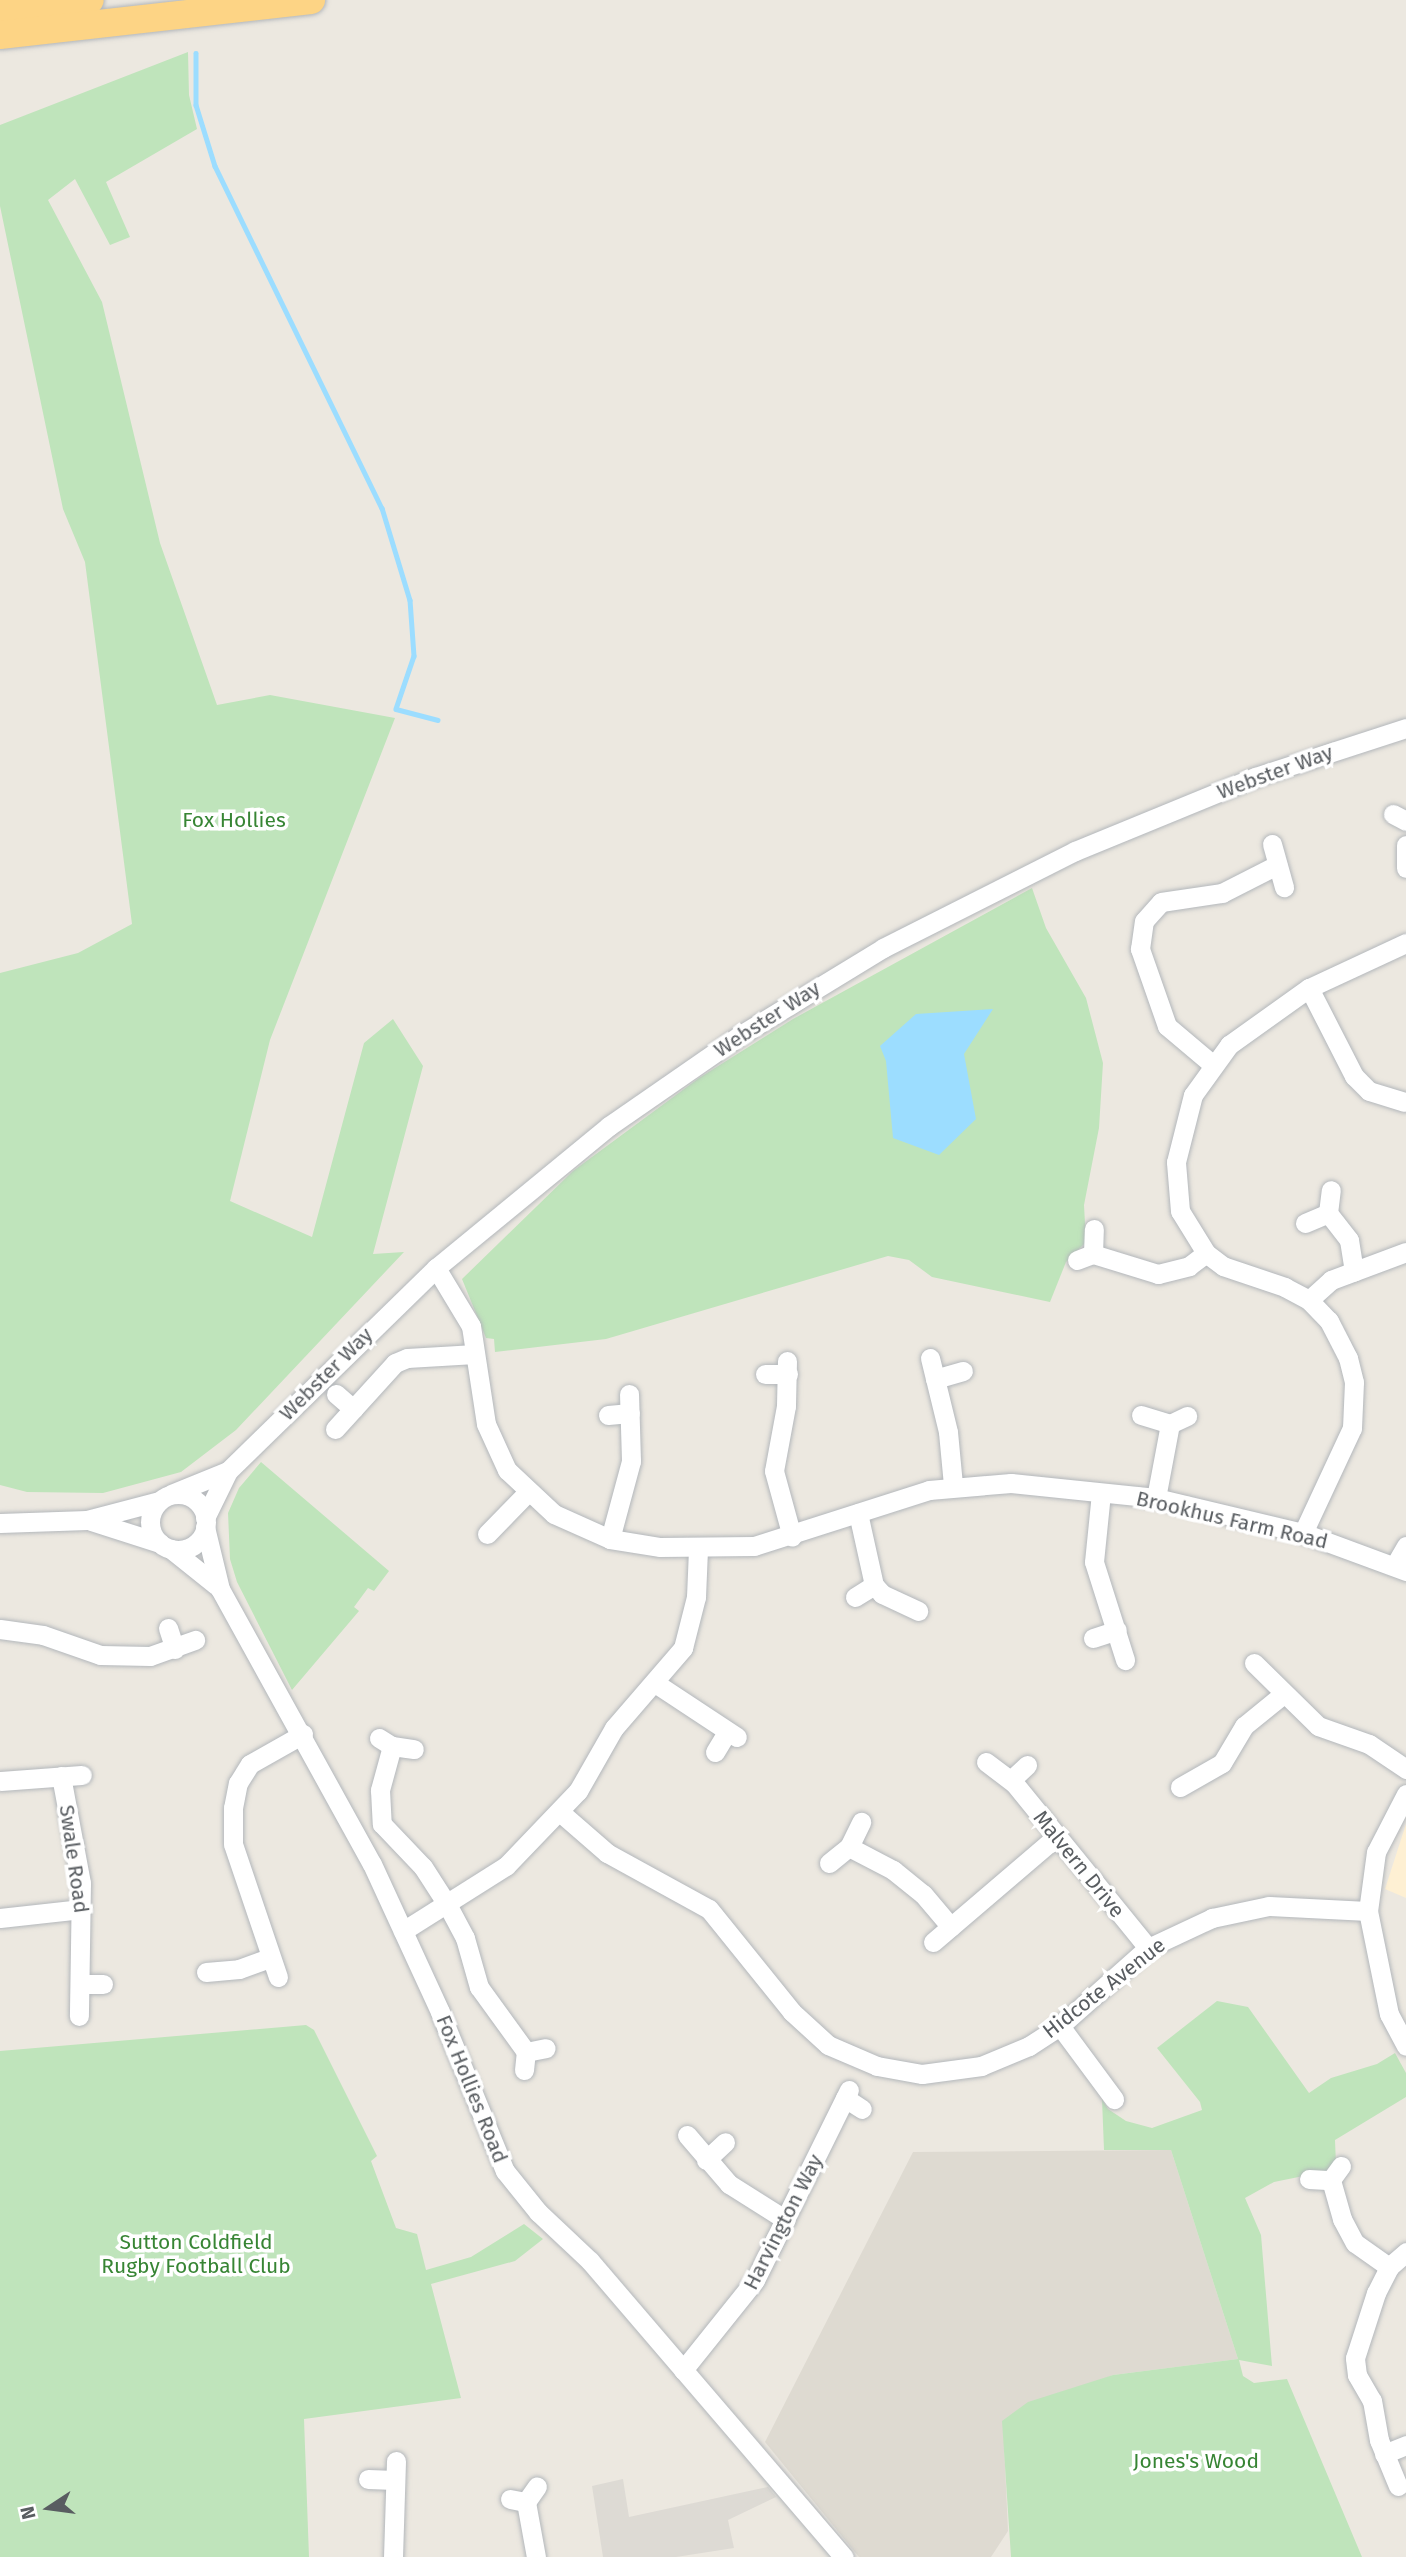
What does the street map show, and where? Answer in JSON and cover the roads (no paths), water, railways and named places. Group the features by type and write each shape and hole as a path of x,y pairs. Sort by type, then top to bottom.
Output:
{"highway":[{"path":"0,9 90,0"},
{"path":"0,35 311,0"}],"street":[{"name":"Webster Way","path":"87,1520 165,1498 228,1471 436,1268 609,1126 739,1035 883,948 977,897 1164,813 1406,728"},
{"path":"1272,844 1283,887"},
{"path":"1406,845 1406,868"},
{"path":"1212,1064 1167,1026 1140,949 1144,921 1161,902 1222,893 1277,864"},
{"path":"1303,1533 1344,1448 1355,1405 1354,1382 1341,1341 1309,1300 1285,1287 1223,1266 1206,1253 1180,1211 1175,1173 1183,1120 1212,1064 1251,1026 1309,988 1406,943"},
{"path":"1309,988 1354,1076 1369,1091 1404,1105"},
{"path":"1331,1190 1328,1213 1349,1240 1354,1272"},
{"path":"1306,1223 1328,1213"},
{"path":"1094,1230 1085,1257 1158,1274 1189,1266 1206,1253"},
{"path":"1309,1300 1331,1280 1406,1252"},
{"name":"Brookhus Farm Road","path":"436,1268 465,1310 494,1447 527,1493 563,1518 610,1539 644,1546 698,1549 754,1546 792,1537 858,1513 953,1485 1011,1483 1156,1498 1303,1533 1400,1568"},
{"path":"335,1429 395,1363 407,1358 475,1354"},
{"path":"930,1357 948,1432 953,1485"},
{"path":"765,1374 788,1367 774,1471 792,1537"},
{"path":"935,1378 962,1371"},
{"path":"336,1394 353,1409"},
{"path":"608,1415 630,1403 631,1461 610,1539"},
{"path":"1141,1415 1178,1420 1156,1498"},
{"name":"Webster Way","path":"205,1523 228,1471"},
{"path":"487,1534 527,1493"},
{"path":"1101,1493 1094,1562 1125,1660"},
{"path":"0,1523 87,1520 165,1546 193,1545 205,1523 197,1501 165,1498 150,1523 165,1546"},
{"path":"858,1513 874,1585 882,1594 918,1611"},
{"name":"Fox Hollies Road","path":"205,1523 220,1589 303,1734 403,1931 505,2171 683,2370 844,2557"},
{"name":"Fox Hollies Road","path":"165,1546 220,1589"},
{"path":"1400,1568 1406,1546"},
{"path":"403,1931 448,1906 506,1866 561,1813 593,1768 614,1728 655,1683 688,1638 696,1597 698,1549"},
{"path":"855,1597 874,1585"},
{"path":"168,1628 175,1649"},
{"path":"0,1629 43,1635 100,1655 150,1656 195,1640"},
{"path":"1093,1638 1117,1630"},
{"path":"1254,1663 1282,1695 1318,1726 1368,1744 1406,1769"},
{"path":"655,1683 732,1735 715,1752"},
{"path":"1180,1787 1232,1752 1244,1726 1282,1695"},
{"path":"278,1977 233,1844 233,1808 237,1783 250,1764 303,1734"},
{"path":"414,1749 385,1742 380,1790 382,1825 423,1867 465,1938 479,1987 532,2057"},
{"name":"Malvern Drive","path":"986,1762 1011,1780 1148,1948"},
{"path":"1011,1780 1027,1765"},
{"name":"Swale Road","path":"0,1781 82,1775"},
{"name":"Swale Road","path":"61,1776 82,1909 82,1984 79,2016"},
{"path":"1406,1794 1376,1853 1367,1911 1389,2014 1406,2046"},
{"name":"Hidcote Avenue","path":"561,1813 607,1853 709,1909 806,2027 856,2059 899,2071 948,2074 1001,2059 1060,2026 1148,1948 1246,1908 1285,1905 1367,1911"},
{"path":"830,1863 849,1847 861,1822"},
{"path":"933,1942 1056,1837"},
{"path":"849,1847 893,1870 923,1894 951,1927"},
{"path":"0,1918 82,1909"},
{"path":"206,1972 239,1969 270,1958"},
{"path":"82,1984 103,1984"},
{"path":"1060,2026 1101,2091"},
{"name":"Harvington Way","path":"683,2370 743,2300 786,2220 847,2094 862,2109"},
{"path":"687,2135 706,2160 746,2198 786,2220"},
{"path":"706,2160 725,2142"},
{"path":"1309,2179 1336,2173 1342,2219 1355,2243 1389,2267"},
{"path":"1398,2486 1384,2454 1372,2401 1355,2367 1376,2293 1389,2267 1406,2252"},
{"path":"1384,2454 1406,2445"},
{"path":"368,2479 395,2471 393,2557"},
{"path":"525,2496 536,2557"}],"water":[{"path":"993,1009 964,1054 976,1119 939,1155 893,1138 886,1061 880,1046 916,1014"}],"waterway":[{"path":"196,53 196,105 215,166 382,508 410,600 414,656 396,709 438,720"}],"park label":[{"name":"Fox Hollies","path":"234,820"},
{"name":"Sutton Coldfield Rugby Football Club","path":"196,2254"},
{"name":"Jones's Wood","path":"1196,2461"}]}
